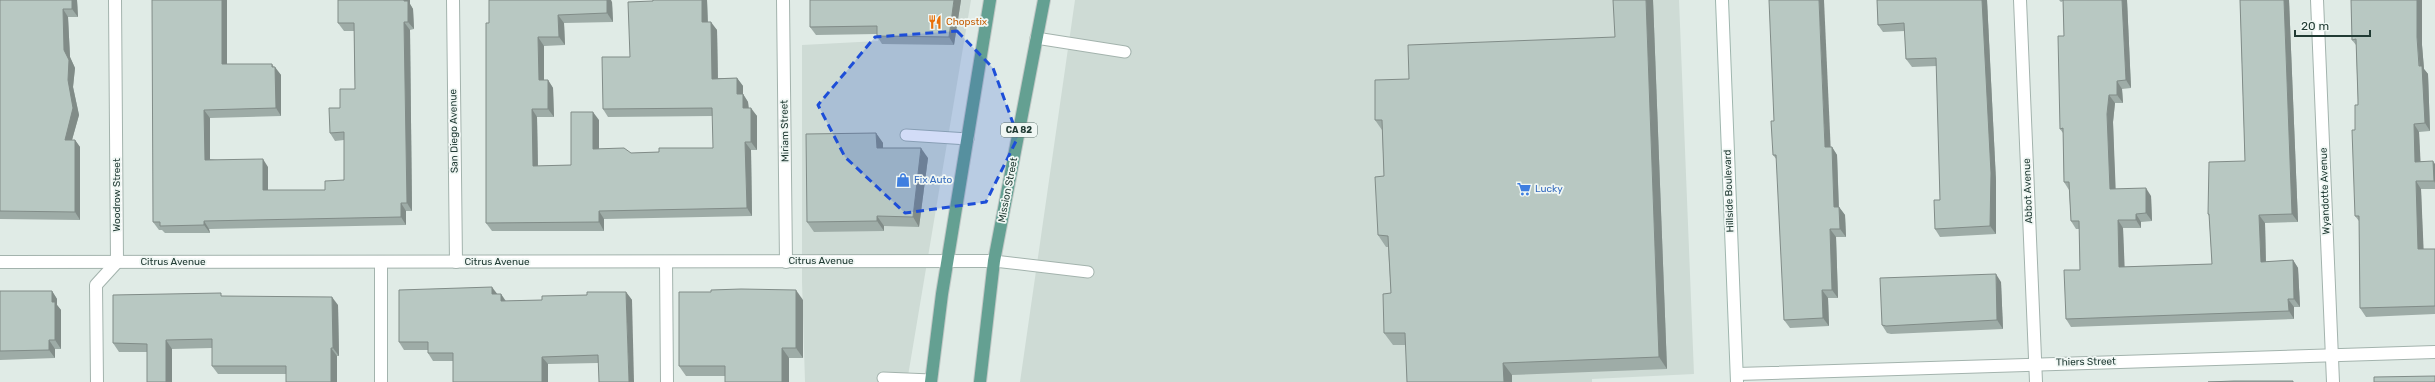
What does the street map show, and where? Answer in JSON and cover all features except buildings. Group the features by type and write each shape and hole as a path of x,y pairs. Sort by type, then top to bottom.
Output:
{"main road":[{"path":"931,381 942,294 949,260 990,0"},
{"name":"Mission Street","path":"980,382 994,261 1044,0"}],"street":[{"name":"Woodrow Street","path":"115,0 117,262"},
{"name":"San Diego Avenue","path":"453,0 456,262"},
{"name":"Miriam Street","path":"783,0 786,262"},
{"name":"Hillside Boulevard","path":"1722,0 1737,378"},
{"name":"Abbot Avenue","path":"2020,0 2036,382"},
{"name":"Wyandotte Avenue","path":"2317,0 2333,382"},
{"name":"Citrus Avenue","path":"0,262 994,261"},
{"path":"97,382 96,285 117,262"},
{"path":"381,262 381,382"},
{"path":"666,262 667,382"},
{"name":"Thiers Street","path":"1737,378 2036,364 2435,352"}],"lane":[{"path":"1036,38 1125,52"},
{"path":"906,135 968,139"},
{"path":"994,261 1088,272"},
{"path":"884,378 931,381"}],"highlighted area":[{"path":"957,31 993,68 1018,137 986,202 905,213 845,157 818,105 875,37"}],"shaded area":[{"path":"880,0 971,0 907,382 805,382 802,282 802,45 878,41"},
{"path":"1075,0 1679,0 1694,374 1592,379 1592,382 1020,382"}],"place":[{"name":"Chopstix","path":"935,22"},
{"name":"Fix Auto","path":"903,180"},
{"name":"Lucky","path":"1524,189"}]}
